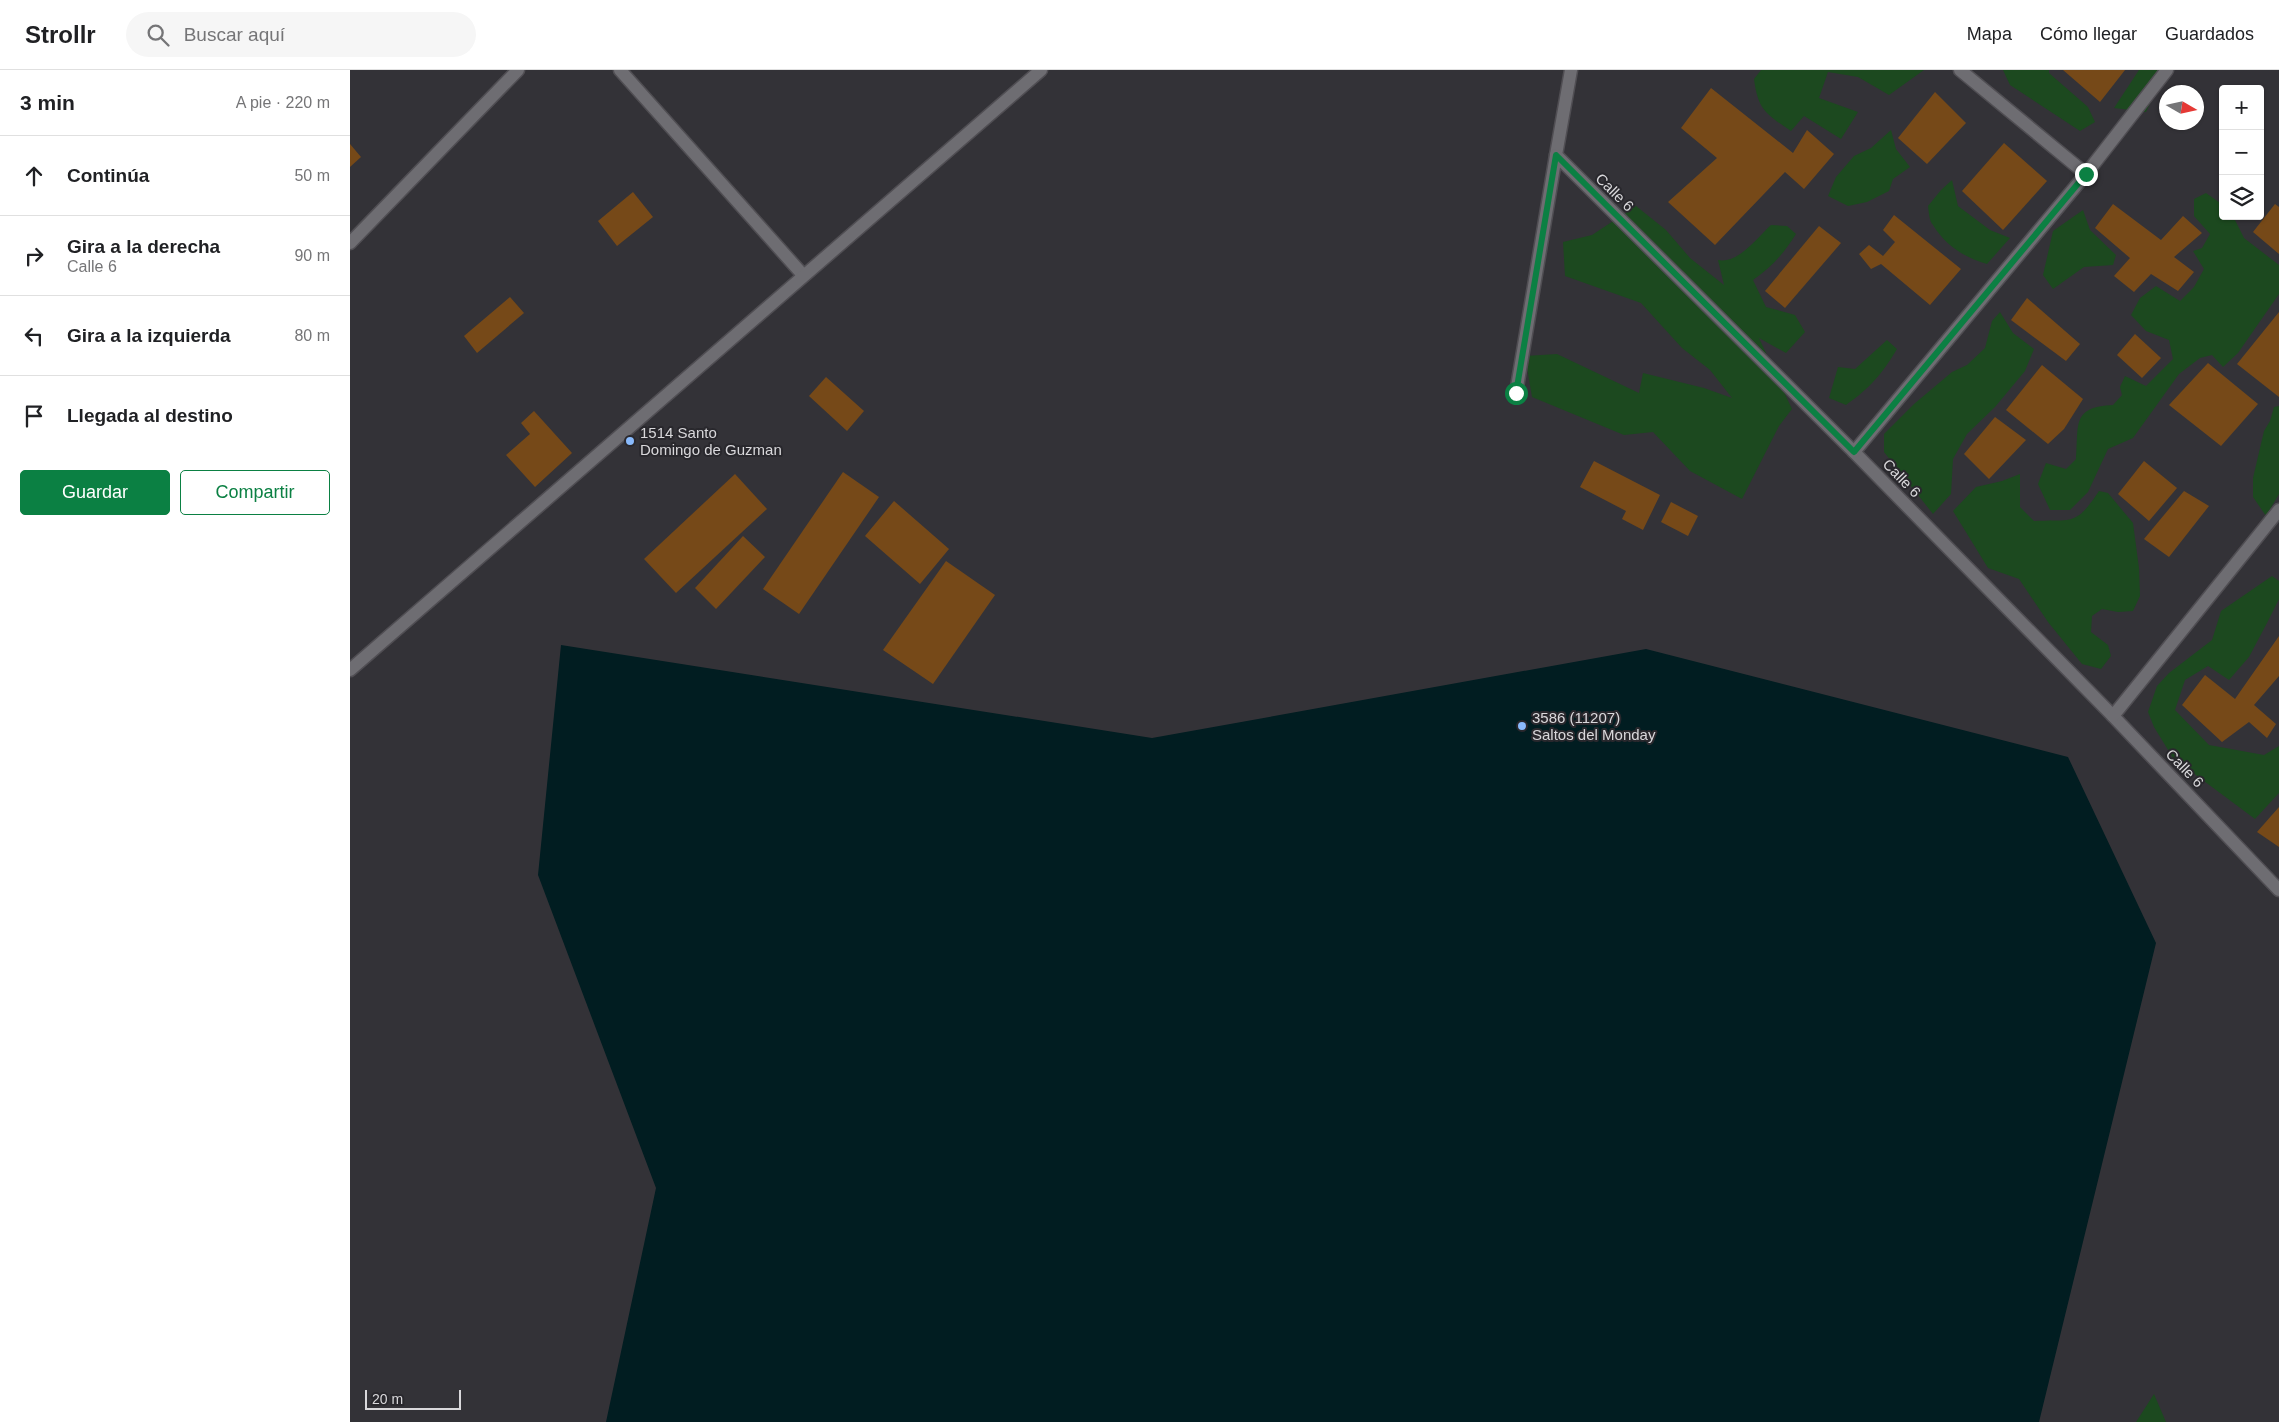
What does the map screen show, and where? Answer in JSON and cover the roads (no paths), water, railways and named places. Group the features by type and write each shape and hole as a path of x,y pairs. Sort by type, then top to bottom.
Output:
{"street":[{"path":"350,243 518,70"},
{"path":"620,70 803,275"},
{"path":"350,670 1041,70"},
{"path":"1516,393 1571,70"},
{"path":"1960,70 2086,174"},
{"path":"1854,452 2086,174 2167,70"},
{"name":"Calle 6","path":"1556,155 1854,452 2114,716 2279,890"},
{"path":"2114,716 2279,510"}],"water":[{"path":"561,645 1152,738 1646,649 2068,757 2156,943 2039,1422 606,1422 656,1188 538,875"}],"place":[{"name":"1514 Santo Domingo de Guzman","path":"630,441"},
{"name":"3586 (11207) Saltos del Monday","path":"1522,726"}]}
